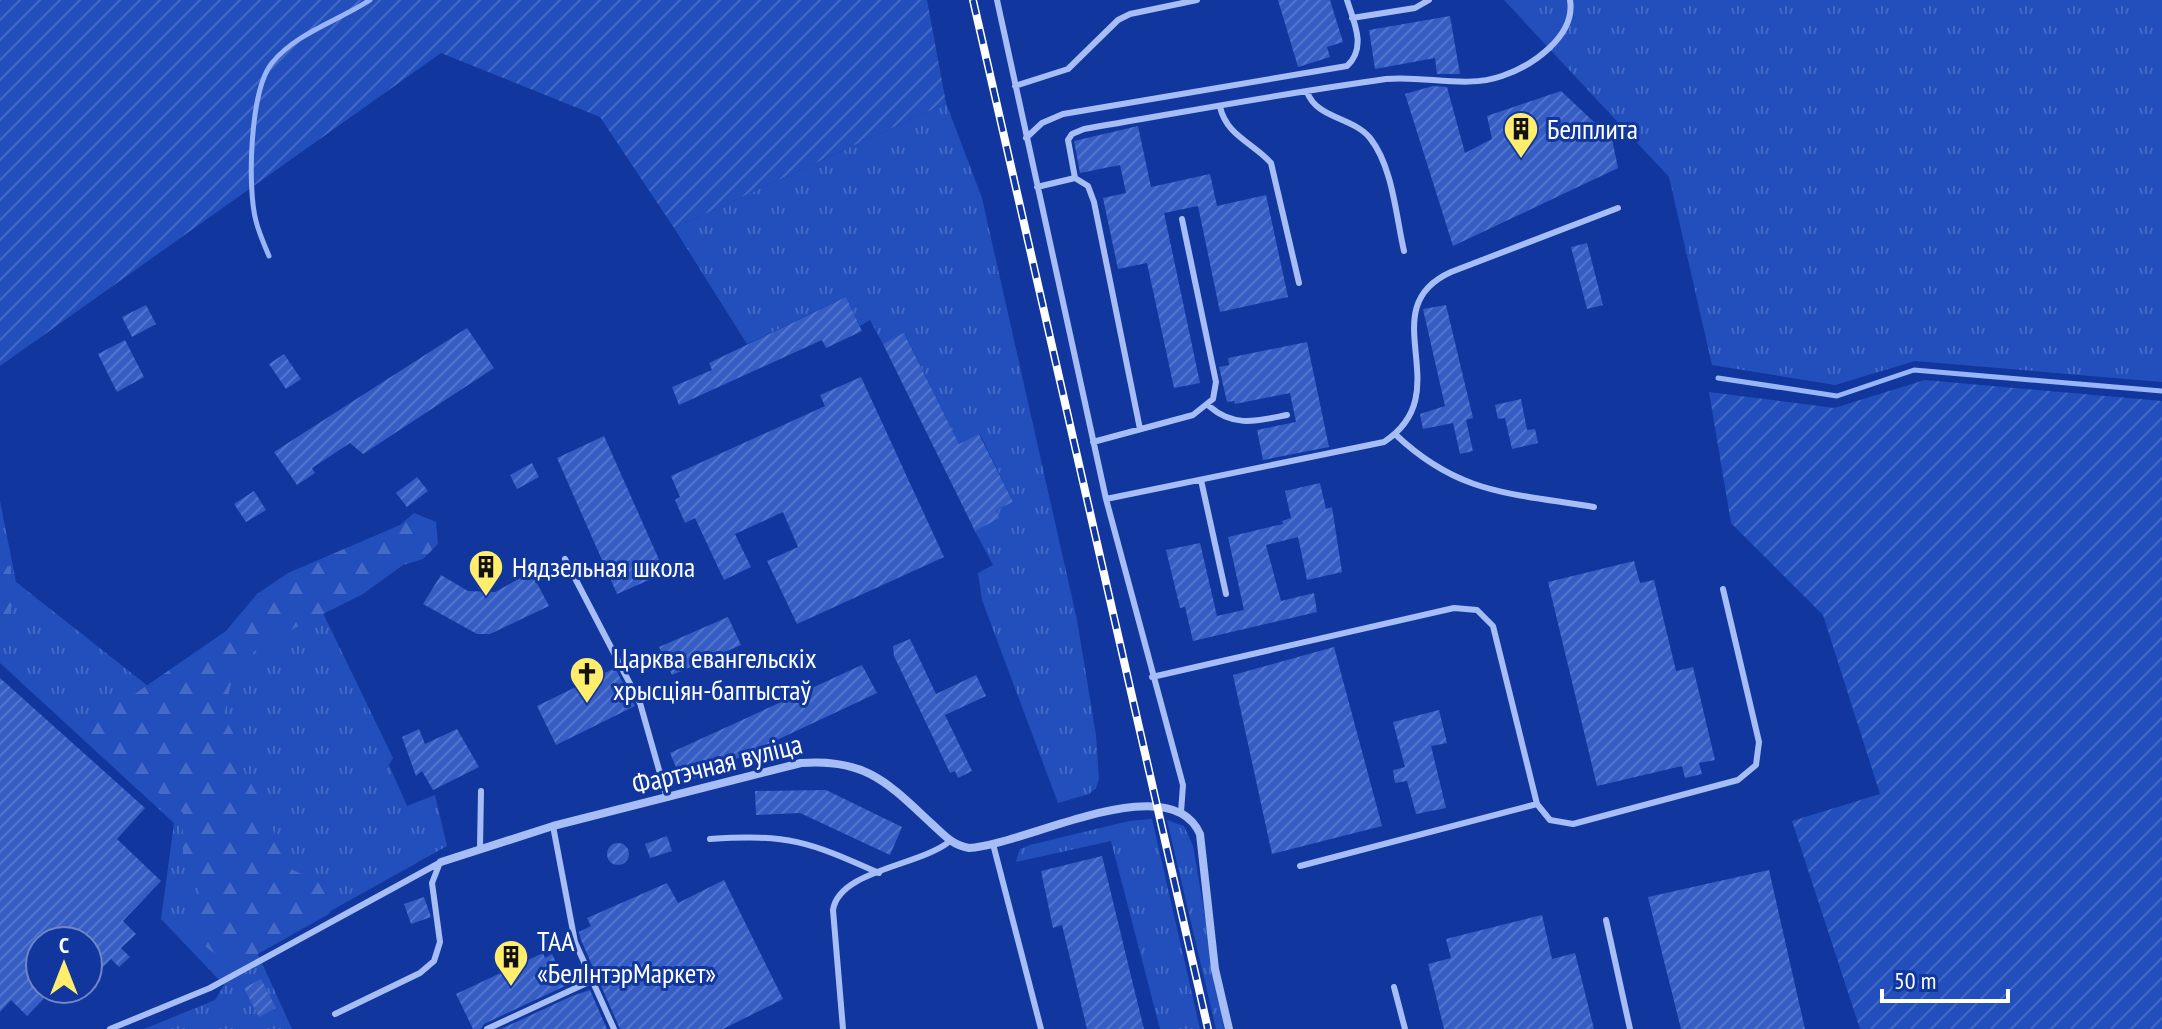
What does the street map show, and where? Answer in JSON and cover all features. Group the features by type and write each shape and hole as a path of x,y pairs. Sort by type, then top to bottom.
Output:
{"street":[{"name":"Фартэчная вуліца","path":"441,862 553,826 801,763 843,763 885,780 950,841"},
{"path":"950,841 969,848 993,844 1127,808 1157,807 1181,812 1195,824 1200,834 1215,969 1229,1029"}],"lane":[{"path":"997,0 1106,499 1183,785 1181,812"},
{"path":"1015,86 1068,69 1118,20 1130,14 1197,0"},
{"path":"1026,138 1042,123 1063,114 1347,66 1357,54 1359,45 1347,0"},
{"path":"1352,18 1415,8 1429,0"},
{"path":"1075,178 1068,146 1072,134 1077,131 1400,78 1468,81 1507,75 1559,39 1568,23 1570,0"},
{"path":"1307,92 1319,109 1361,129 1377,149 1404,251"},
{"path":"1220,107 1228,127 1259,151 1276,175 1299,283"},
{"path":"1037,187 1075,178 1088,186 1094,202 1140,429"},
{"path":"1106,499 1371,446 1395,434 1413,411 1417,395 1415,309 1426,287 1451,272 1618,208"},
{"path":"1093,442 1193,415 1209,406 1216,382 1182,219"},
{"path":"1209,406 1224,418 1242,422 1287,415"},
{"path":"1395,434 1431,466 1449,476 1494,490 1594,507"},
{"path":"1201,480 1226,594"},
{"path":"565,559 640,703 667,798"},
{"path":"1152,677 1454,608 1477,610 1493,626 1537,804 1550,820 1573,824 1749,774 1759,754 1759,742 1723,589"},
{"path":"480,848 481,791"},
{"path":"1300,866 1537,804"},
{"path":"553,826 570,926 614,1029"},
{"path":"710,839 767,835 799,840 879,873"},
{"path":"843,1029 834,903 847,886 934,852 950,841"},
{"path":"993,844 1041,1029"},
{"path":"335,1014 420,973 434,961 440,942 432,883 441,862"},
{"path":"110,1029 210,988 441,862"},
{"path":"1606,920 1630,1029"},
{"path":"487,1029 591,981"},
{"path":"1394,987 1405,1029"}],"green space":[{"path":"0,0 927,0 946,103 674,228 600,117 441,53 0,366"},
{"path":"1504,0 2162,0 2162,382 1915,361 1835,385 1712,365 1669,177"},
{"path":"946,103 982,198 1077,620 1096,735 1099,779 1096,788 1089,794 1058,803 982,600 978,573 993,565 975,531 1000,518 996,510 1013,502 980,434 959,444 905,334 883,344 870,320 860,326 846,297 747,344 674,228"},
{"path":"1925,380 2162,401 2162,1029 1860,1029 1792,821 1880,794 1823,615 1731,523 1709,392 1834,408"},
{"path":"0,501 16,582 177,709 305,576 393,758 389,765 407,806 435,795 447,846 257,952 292,1029 144,1029 215,1000 224,985 161,919 174,823 0,663"},
{"path":"414,513 436,522 438,544 423,559 403,565 363,594 263,644 234,669 224,716 236,739 241,766 261,801 289,868 331,888 336,901 329,914 254,956 243,959 223,957 206,947 189,921 199,898 199,886 183,860 183,813 95,741 86,728 90,716 104,704 136,693 226,631 257,594 288,573 400,525"},
{"path":"0,539 10,571 13,595 8,616 0,623"},
{"path":"1152,819 1200,1029 1160,1029 1111,841 1016,862 1020,849 1030,845 1129,821"},
{"path":"1167,820 1184,826 1193,846 1224,1029 1216,1029"}],"building":[{"path":"1278,0 1330,0 1343,42 1327,47 1330,57 1298,67"},
{"path":"1450,16 1460,74 1437,74 1435,58 1375,69 1369,30"},
{"name":"Белплита","path":"1433,86 1447,87 1465,153 1492,139 1487,116 1561,91 1612,139 1618,168 1453,246 1405,94"},
{"path":"1138,126 1151,187 1210,174 1217,206 1266,195 1288,297 1220,312 1198,206 1164,213 1200,383 1174,388 1147,263 1118,269 1103,198 1126,193 1120,165 1080,173 1074,141"},
{"path":"1587,243 1603,305 1587,309 1571,247"},
{"path":"846,297 862,331 826,348 822,340 679,405 672,387 712,370 709,363"},
{"path":"146,305 156,324 132,337 122,317"},
{"path":"1446,305 1473,418 1466,420 1473,451 1460,454 1453,423 1423,429 1420,414 1445,406 1423,309"},
{"path":"467,328 494,368 363,454 350,443 312,468 315,473 297,485 274,452"},
{"path":"904,333 959,444 979,434 1013,502 996,510 1000,518 975,531 883,344"},
{"path":"125,340 144,377 117,392 98,354"},
{"path":"1307,342 1329,447 1263,460 1257,430 1296,422 1290,393 1235,404 1234,401 1227,402 1219,367 1229,365 1228,358"},
{"path":"284,354 301,379 286,389 269,364"},
{"path":"861,377 944,557 797,624 767,561 798,547 783,512 735,534 751,567 724,580 695,518 685,523 675,500 680,497 671,476 825,406 820,395"},
{"path":"1521,399 1527,430 1535,429 1538,443 1512,449 1505,418 1498,419 1495,405"},
{"path":"604,436 665,573 617,594 557,458"},
{"path":"532,463 539,477 517,489 510,475"},
{"path":"417,477 428,491 407,507 396,493"},
{"path":"1320,483 1326,509 1332,507 1342,572 1307,580 1298,537 1266,545 1281,601 1314,593 1317,612 1193,641 1185,607 1180,608 1166,550 1200,543 1217,616 1244,610 1228,537 1283,524 1282,521 1291,518 1285,491"},
{"path":"254,491 266,510 246,522 234,504"},
{"path":"1634,561 1640,583 1654,580 1676,671 1693,667 1715,760 1699,763 1702,774 1685,778 1682,766 1597,786 1548,582"},
{"name":"Нядзельная школа","path":"531,572 549,606 490,634 477,634 423,604 441,575 468,591 495,592"},
{"path":"728,617 741,645 672,675 659,647"},
{"path":"910,639 936,694 976,675 986,696 945,715 972,771 958,778 955,771 950,773 894,656 893,646"},
{"path":"1334,647 1382,826 1272,854 1233,675"},
{"path":"862,665 877,693 683,784 670,753"},
{"name":"Царква евангельскіх хрысціян-баптыстаў","path":"615,668 635,706 556,745 537,706"},
{"path":"0,678 145,808 117,839 161,881 123,921 136,934 121,948 130,957 119,967 111,959 104,966 104,925 24,925 24,1005 38,1005 27,1016 11,1000 0,1012"},
{"path":"1439,710 1447,743 1431,746 1446,808 1416,814 1407,781 1395,783 1393,770 1405,767 1393,722"},
{"path":"419,729 425,744 457,729 479,767 433,790 422,771 416,776 402,737"},
{"path":"826,790 902,827 890,855 800,813 756,815 755,791"},
{"path":"667,836 672,851 650,858 645,844"},
{"path":"618,843 626,846 629,854 626,862 618,865 610,862 607,854 610,846"},
{"path":"1102,856 1144,1029 1087,1029 1062,925 1053,928 1041,871"},
{"path":"1769,870 1805,1029 1681,1029 1648,897"},
{"path":"724,880 783,999 723,1029 620,1029 581,940 579,932 591,926 587,918 667,883 678,903"},
{"path":"424,897 431,917 411,924 404,904"},
{"path":"1542,915 1552,959 1575,953 1594,1029 1444,1029 1428,964 1451,958 1446,939"},
{"name":"ТАА «БелІнтэрМаркет»","path":"543,953 545,958 552,954 567,985 484,1024 481,1029 473,1029 456,994"},
{"path":"261,979 276,1008 259,1017 244,988"},
{"path":"590,990 607,1029 501,1029 572,996"}],"waterway":[{"path":"269,256 253,206 251,164 255,116 265,76 272,63 293,43 370,0"},
{"path":"1718,378 1837,396 1914,370 2162,391"}],"railway":[{"path":"973,0 1208,1029"}],"place":[{"name":"Белплита","path":"1521,160"},
{"name":"Нядзельная школа","path":"486,598"},
{"name":"Царква евангельскіх хрысціян-баптыстаў","path":"587,705"},
{"name":"ТАА «БелІнтэрМаркет»","path":"511,988"}]}
